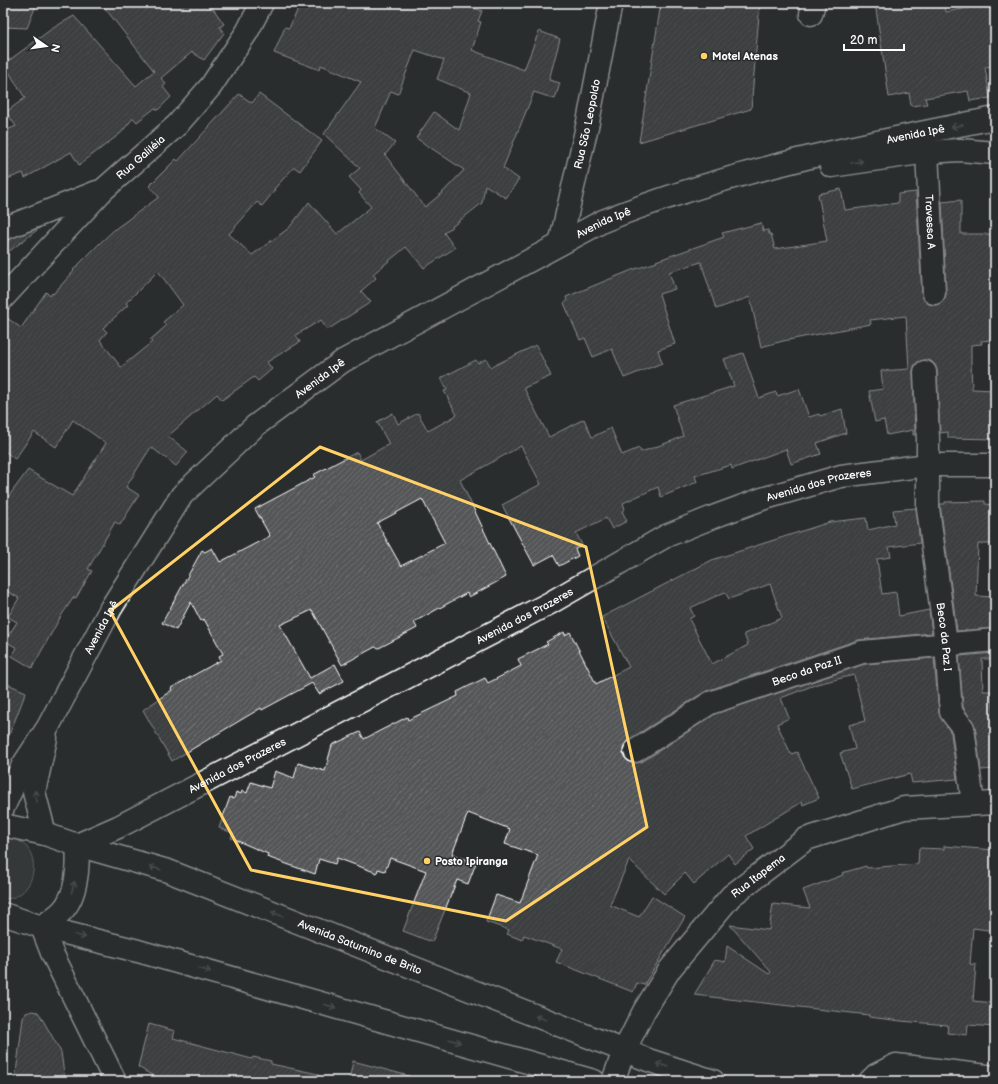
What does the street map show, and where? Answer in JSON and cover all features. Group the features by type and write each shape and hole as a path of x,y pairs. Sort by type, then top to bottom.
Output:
{"main road":[{"name":"Rua Galiléia","path":"3,298 103,190 177,125 211,86 247,32 262,3"},
{"name":"Rua São Leopoldo","path":"560,244 588,122 611,3"},
{"name":"Avenida Ipê","path":"3,808 23,764 48,727 111,608 182,495 255,426 343,361 602,221 646,204 788,162 995,118"},
{"name":"Avenida Ipê","path":"721,182 927,152 960,150 995,153"},
{"name":"Travessa A","path":"927,152 934,293"},
{"path":"3,229 103,190"},
{"path":"925,372 928,465"},
{"name":"Avenida dos Prazeres","path":"77,845 125,824 550,603 666,536 762,499 841,476 928,465 995,465"},
{"name":"Beco da Paz I","path":"928,465 928,508 946,644 951,712 963,728 973,804"},
{"name":"Beco da Paz II","path":"635,751 710,703 862,652 995,640"},
{"name":"Avenida Ipê","path":"45,834 34,792 48,727"},
{"name":"Rua Itapema","path":"613,1081 624,1051 644,1011 670,969 731,896 806,839 904,808 995,803"},
{"name":"Avenida Saturnino de Brito","path":"3,825 45,834 77,845 168,871 624,1051 713,1081"},
{"path":"42,927 63,910 73,890 79,864 77,845"},
{"path":"5,919 145,953 594,1081"},
{"path":"42,927 52,953 115,1081"},
{"path":"870,1081 876,1075 896,1065 995,1077"}],"highlighted area":[{"path":"320,447 586,547 647,827 506,921 251,870 110,611"}],"shaded area":[{"path":"3,836 14,838 25,845 31,854 33,874 29,884 23,892 14,897 3,899"}],"building":[{"path":"3,3 37,3 27,28 3,27"},
{"path":"101,3 209,3 224,24 220,27 224,33 204,60 192,52 161,78 166,84 163,87 171,97 158,110 155,108 137,122 133,118 121,133 79,165 71,152 25,178 23,173 7,179 3,170 3,132 16,126 6,112 25,98 4,64 53,28 74,16 136,86 154,71"},
{"path":"301,3 460,3 482,11 478,21 481,22 472,50 524,70 539,31 560,39 549,80 560,83 555,99 534,92 503,168 519,179 506,198 485,185 482,203 444,233 455,248 424,268 406,247 373,274 376,278 361,291 371,302 327,330 321,320 296,335 300,342 267,362 272,369 258,381 254,377 222,400 217,394 168,436 188,452 176,466 151,447 126,487 139,495 120,525 115,522 88,569 92,571 76,598 74,597 61,616 32,668 12,656 17,648 5,641 17,622 8,617 19,598 3,589 3,526 9,517 3,513 3,504 28,470 72,496 106,443 73,420 56,447 34,432 15,459 3,450 3,315 21,328 46,292 50,296 52,293 53,294 74,271 73,270 115,229 159,197 149,186 176,159 178,161 239,94 252,103 259,94 322,141 300,171 294,167 274,189 275,190 262,206 257,202 229,234 252,255 289,228 309,202 337,234 371,207 359,193 361,190 349,177 360,168 324,134 361,82 321,65 320,70 274,53 285,27 289,28","holes":["415,50 444,60 437,79 471,93 459,130 434,112 416,138 464,170 442,193 425,207 385,155 395,143 375,128 391,91 398,94","158,271 183,305 163,322 166,326 150,340 152,342 121,367 100,340 107,332 103,328 128,305 126,303"]},
{"name":"Motel Atenas","path":"661,3 760,3 751,109 639,142"},
{"path":"875,3 944,3 946,12 973,7 995,6 995,66 985,67 990,98 970,101 968,91 925,98 927,104 911,106 909,93 889,97"},
{"path":"841,189 845,210 898,203 898,194 916,192 922,294 924,300 929,304 940,304 945,299 946,293 942,202 961,200 961,234 995,234 995,317 993,317 992,340 981,341 982,344 971,345 971,362 972,389 995,390 995,439 948,438 948,432 940,433 937,371 935,365 931,361 925,360 918,362 914,367 913,372 915,435 913,435 913,430 887,435 884,420 875,422 869,391 883,389 881,371 909,369 906,316 870,320 871,324 783,341 761,347 750,297 716,309 701,262 669,272 675,289 659,294 675,344 658,350 662,363 624,378 612,349 593,357 585,338 580,340 564,303 567,301 566,297 632,270 724,237 722,233 761,223 763,231 768,230 769,234 771,234 775,249 827,241 818,194"},
{"path":"41,227 3,256 3,241"},
{"path":"536,345 551,376 524,388 549,437 584,419 592,437 611,428 622,455 639,448 641,452 683,436 673,405 734,386 724,359 743,353 759,398 776,392 777,396 799,389 809,417 819,414 820,416 842,409 846,433 817,443 821,454 791,464 786,449 732,469 731,465 695,476 697,482 661,497 658,487 623,503 625,509 622,511 627,521 612,529 606,518 576,533 582,545 575,549 578,556 559,566 553,555 534,565 502,505 541,484 521,446 460,480 506,577 469,597 467,593 414,622 417,628 379,648 375,647 342,665 312,610 280,625 310,678 335,664 344,681 319,694 312,683 262,710 261,708 172,761 143,710 172,690 171,688 221,660 219,656 223,654 204,619 201,621 191,602 176,630 162,623 202,550 205,552 212,548 220,562 270,536 255,509 315,477 313,475 357,452 361,460 389,444 377,422 393,413 398,424 418,413 428,431 457,415 444,391 447,390 441,378 476,360 478,363 486,359 491,367","holes":["422,499 445,543 401,566 377,523"]},
{"path":"985,501 985,504 995,505 995,544 978,544 976,596 995,597 995,628 957,631 940,504 945,504 945,502"},
{"path":"916,508 920,543 889,547 891,557 877,559 882,594 896,592 899,616 929,610 932,633 858,640 706,691 628,740 624,746 623,752 625,758 629,762 642,762 715,714 865,664 934,658 939,713 951,733 957,779 912,783 910,774 852,789 840,753 855,749 849,725 865,721 854,675 817,684 781,698 789,718 777,724 791,754 797,752 819,798 803,805 802,802 746,836 754,849 735,864 728,854 694,884 685,873 664,894 629,860 610,905 639,917 652,896 685,917 644,985 637,983 633,992 556,962 562,949 524,935 522,940 507,934 509,930 486,922 496,895 520,903 538,855 505,844 510,829 468,813 452,854 476,863 468,884 457,880 432,942 403,931 426,871 390,858 385,871 378,869 377,873 337,858 335,864 319,859 315,874 267,857 268,854 231,838 233,833 219,828 230,797 234,799 236,792 241,794 242,791 247,793 251,782 270,788 275,771 294,778 298,763 325,771 332,745 360,732 364,739 407,717 408,720 458,696 457,692 485,678 488,683 521,666 518,659 548,644 546,642 564,632 565,635 570,632 596,684 629,667 602,617 712,560 830,522 866,518 868,530 895,524 893,510","holes":["770,584 782,618 744,634 748,645 712,664 689,619 694,616 690,608 725,592 729,599"]},
{"path":"995,653 995,659 982,659 983,691 991,691 995,722 995,769 981,770 975,726 963,707 959,656"},
{"path":"3,682 26,692 4,748 3,748"},
{"path":"944,846 995,850 995,931 973,928 970,964 976,965 973,1001 995,1003 995,1027 968,1025 967,1035 947,1033 948,1025 901,1021 869,1017 869,1015 694,995 715,960 725,962 727,946 769,974 771,972 730,925 769,930 773,904 810,908 803,890 843,875 842,873 866,866 867,868 918,864 919,848 944,849"},
{"path":"32,1011 38,1012 61,1052 65,1081 15,1081 23,1018 26,1013"},
{"path":"149,1024 175,1031 173,1038 252,1059 253,1057 271,1061 271,1064 318,1074 317,1081 162,1081 138,1067"},
{"path":"353,1061 409,1076 408,1081 349,1081"}],"place":[{"name":"Motel Atenas","path":"704,56"},
{"name":"Posto Ipiranga","path":"427,861"}]}
